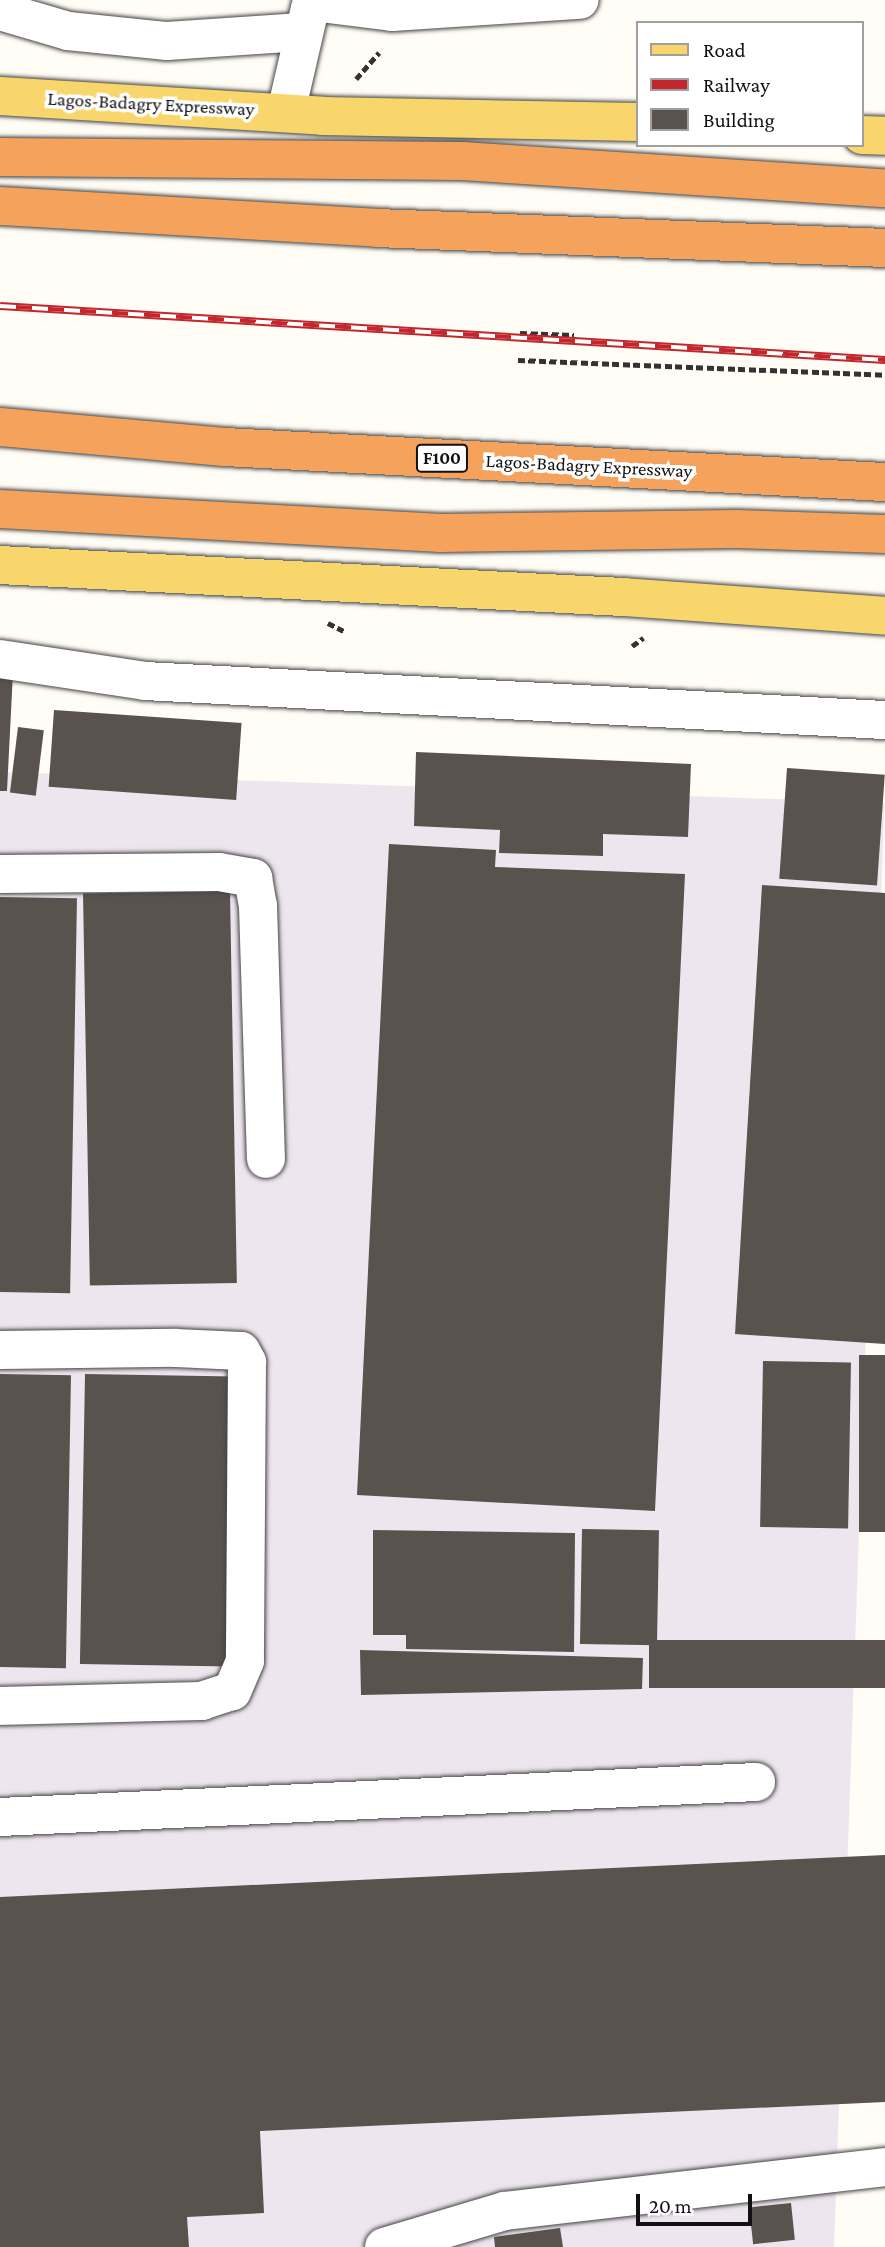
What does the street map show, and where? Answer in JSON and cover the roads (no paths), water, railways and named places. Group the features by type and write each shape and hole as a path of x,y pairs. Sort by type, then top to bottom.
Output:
{"highway":[{"path":"0,157 462,161 885,188"},
{"path":"0,206 391,228 885,248"},
{"name":"Lagos-Badagry Expressway","path":"0,427 225,447 885,482"},
{"path":"16,509 441,533 736,528 885,534"}],"main road":[{"name":"Lagos-Badagry Expressway","path":"0,96 323,116 636,122"},
{"path":"864,135 885,136"},
{"path":"0,565 623,597 885,616"}],"street":[{"path":"0,11 68,31 167,41 309,11 393,12 580,0"},
{"path":"286,112 309,11"},
{"path":"0,659 145,681 885,720"},
{"path":"0,874 219,872 253,878 258,906 266,1159"},
{"path":"0,1350 176,1348 241,1351 247,1362 245,1661 232,1691 202,1701 0,1706"},
{"path":"0,1816 756,1782"},
{"path":"384,2247 505,2211 885,2167"}],"railway":[{"path":"0,306 885,360"}]}
